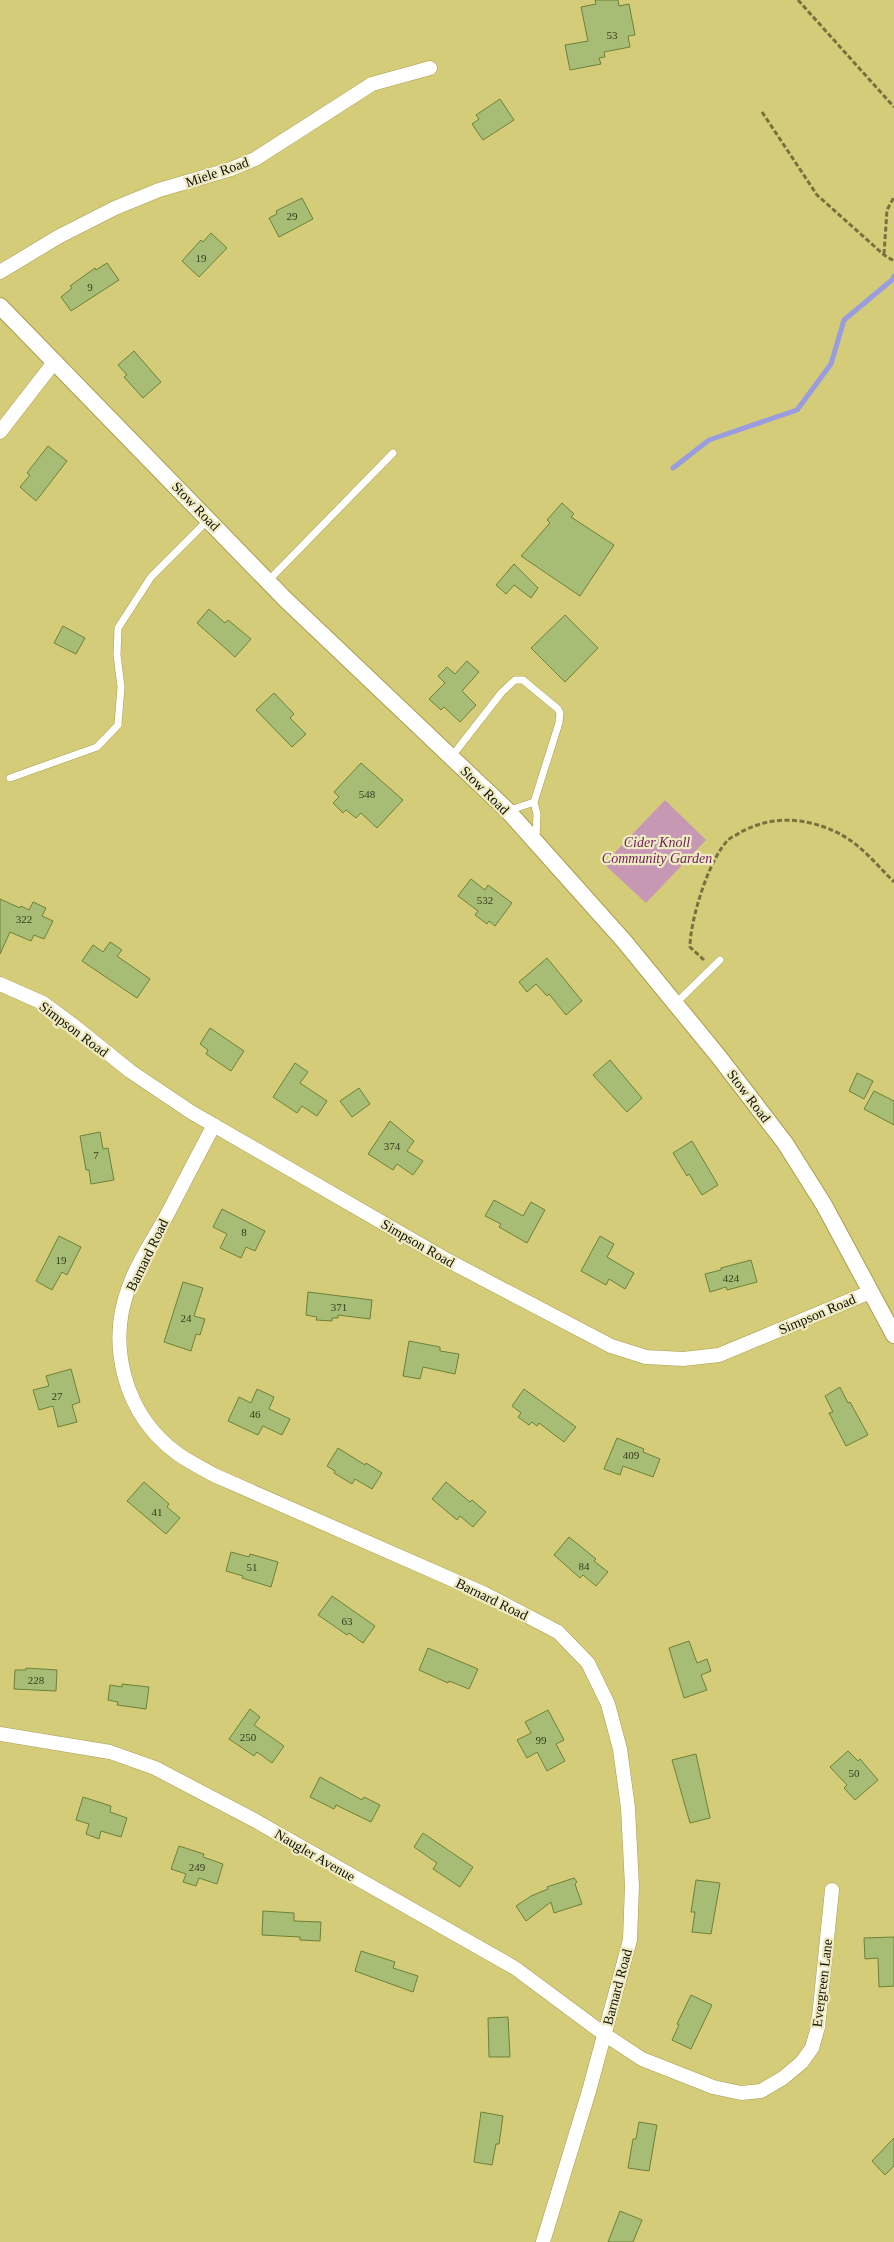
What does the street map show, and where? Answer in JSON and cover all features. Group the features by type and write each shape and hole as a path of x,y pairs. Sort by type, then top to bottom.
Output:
{"street":[{"name":"Miele Road","path":"0,272 58,237 115,208 159,190 231,169 255,159 372,84 430,68"},
{"name":"Stow Road","path":"0,306 268,581 508,811 612,927 676,1003 740,1084 805,1174 894,1335"},
{"path":"0,432 55,361"},
{"name":"Simpson Road","path":"0,984 43,1003 160,1093 214,1125 479,1278 611,1346 646,1357 682,1359 719,1355 870,1292"},
{"name":"Barnard Road","path":"214,1125 130,1283 120,1319 119,1349 123,1375 133,1402 150,1427 177,1453 214,1475 485,1594 558,1632 588,1663 608,1704 620,1749 628,1808 632,1886 630,1940 543,2242"},
{"name":"Naugler Avenue","path":"0,1734 110,1752 155,1768 256,1821 515,1968 604,2034"},
{"name":"Evergreen Lane","path":"604,2034 642,2059 713,2088 741,2092 761,2091 783,2078 802,2062 812,2048 818,2027 832,1890"}],"lane":[{"path":"268,581 393,453"},
{"path":"10,778 96,747 118,725 122,687 117,655 118,628 151,577 209,520"},
{"path":"452,756 502,692 515,680 523,680 558,709 560,713 559,723 534,802 537,814 536,844"},
{"path":"508,811 534,802"},
{"path":"676,1003 720,960"}],"path":[{"path":"798,0 894,106"},
{"path":"762,112 817,195 884,255 893,260"},
{"path":"884,255 888,210 894,197"},
{"path":"711,968 690,947 696,909 709,871 728,840 756,824 782,818 822,826 840,834 856,845 894,882"}],"green space":[{"name":"Cider Knoll Community Garden","path":"665,800 706,840 646,903 604,864"}],"building":[{"path":"595,0 618,0 619,6 629,4 635,35 628,36 630,47 604,52 605,57 599,58 601,64 570,70 565,45 588,41 581,7 596,4"},
{"path":"500,99 514,120 483,140 472,124 479,119 476,115"},
{"path":"302,198 313,219 279,237 269,218 277,214 276,211"},
{"path":"211,233 227,248 199,277 182,261 201,240 203,242"},
{"path":"107,263 119,280 71,311 61,297 72,288 70,286 95,268 96,270"},
{"path":"134,351 161,382 143,398 124,377 127,375 118,365"},
{"path":"48,446 67,461 36,501 20,487 30,475 27,473"},
{"path":"562,503 574,514 571,517 614,545 580,596 521,556 550,523 547,520"},
{"path":"514,564 538,588 531,598 514,585 506,594 496,585"},
{"path":"209,609 225,623 228,620 251,639 235,657 197,623"},
{"path":"565,615 598,648 565,682 531,648"},
{"path":"63,626 85,638 76,654 54,643"},
{"path":"467,661 479,672 462,691 476,705 460,722 444,707 441,710 429,699 445,683 438,676 447,667 455,674"},
{"path":"274,693 294,714 290,718 306,734 292,747 256,710"},
{"path":"361,763 403,800 377,828 361,813 356,818 346,810 343,813 333,803 339,797 334,792"},
{"path":"471,879 485,890 488,885 512,903 495,926 489,921 487,924 475,915 478,911 458,896"},
{"path":"0,899 29,910 33,902 46,908 42,916 53,921 44,939 34,935 31,941 10,932 0,954"},
{"path":"110,942 122,950 117,956 150,979 137,998 82,961 93,945 103,952"},
{"path":"547,958 582,1001 566,1015 549,994 547,996 536,984 527,992 519,982"},
{"path":"210,1028 244,1051 231,1071 206,1054 208,1050 200,1044"},
{"path":"610,1060 642,1098 627,1112 593,1075"},
{"path":"295,1063 308,1072 300,1083 327,1101 317,1116 302,1106 297,1113 273,1097"},
{"path":"857,1073 873,1081 864,1099 849,1091"},
{"path":"359,1088 370,1104 352,1117 340,1101"},
{"path":"874,1091 894,1101 894,1125 864,1109"},
{"path":"390,1121 414,1141 407,1151 423,1161 413,1175 397,1164 393,1170 368,1154"},
{"path":"100,1132 103,1149 108,1148 114,1180 91,1184 89,1170 86,1170 80,1136"},
{"path":"692,1141 718,1185 702,1195 689,1174 687,1176 673,1153"},
{"path":"494,1200 523,1216 531,1202 545,1210 527,1243 499,1227 501,1224 485,1216"},
{"path":"222,1209 265,1231 255,1251 246,1247 241,1258 220,1248 227,1234 213,1227"},
{"path":"59,1236 81,1247 67,1275 62,1272 52,1290 36,1281"},
{"path":"600,1236 614,1244 607,1257 634,1273 625,1289 609,1279 606,1285 581,1271"},
{"path":"751,1260 757,1282 727,1290 726,1287 710,1292 705,1274"},
{"path":"183,1282 203,1288 194,1316 205,1319 200,1335 196,1334 191,1351 164,1342"},
{"path":"308,1292 372,1300 370,1319 338,1315 338,1318 332,1318 332,1321 316,1320 317,1317 306,1315"},
{"path":"409,1341 440,1347 440,1351 459,1354 455,1374 423,1367 420,1379 403,1376"},
{"path":"71,1369 80,1402 72,1405 77,1422 58,1427 53,1406 39,1410 33,1390 49,1386 46,1376"},
{"path":"840,1387 868,1435 846,1446 829,1413 833,1412 825,1396"},
{"path":"257,1389 274,1397 269,1409 290,1419 282,1435 263,1426 258,1435 228,1421 239,1397 251,1403"},
{"path":"524,1389 576,1427 564,1442 539,1423 537,1426 532,1422 529,1425 518,1417 521,1413 512,1406"},
{"path":"617,1438 644,1449 643,1452 660,1459 653,1477 623,1466 620,1475 604,1469"},
{"path":"338,1448 382,1473 372,1489 355,1479 352,1484 334,1473 335,1471 327,1466"},
{"path":"144,1482 169,1504 167,1507 180,1518 166,1534 127,1501"},
{"path":"446,1482 470,1502 472,1500 486,1512 473,1527 460,1516 457,1520 432,1499"},
{"path":"569,1537 596,1559 594,1561 608,1572 596,1586 583,1575 580,1578 554,1555"},
{"path":"231,1552 249,1557 250,1554 278,1562 271,1587 226,1571"},
{"path":"332,1596 375,1626 363,1643 349,1633 347,1635 318,1615"},
{"path":"689,1641 697,1663 707,1659 711,1671 701,1675 707,1690 684,1698 669,1648"},
{"path":"428,1648 478,1669 469,1689 449,1681 448,1683 419,1670"},
{"path":"26,1668 57,1670 56,1691 14,1689 15,1670 26,1670"},
{"path":"122,1684 149,1687 146,1709 117,1705 118,1702 108,1700 110,1685 122,1687"},
{"path":"250,1709 260,1717 254,1725 284,1746 272,1763 257,1752 254,1756 229,1739"},
{"path":"548,1710 564,1740 556,1744 565,1761 547,1771 537,1752 527,1758 517,1740 531,1733 525,1722"},
{"path":"848,1751 858,1761 860,1759 878,1780 855,1800 844,1788 847,1785 830,1767"},
{"path":"696,1754 710,1818 690,1823 672,1760"},
{"path":"320,1777 362,1800 364,1797 380,1805 371,1822 336,1805 334,1809 310,1797"},
{"path":"83,1797 111,1806 110,1812 127,1818 121,1837 101,1831 99,1839 86,1834 89,1824 76,1820"},
{"path":"423,1833 473,1867 460,1887 433,1869 437,1863 414,1847"},
{"path":"179,1846 204,1854 203,1857 223,1864 217,1884 199,1878 196,1886 183,1882 186,1874 171,1869"},
{"path":"574,1878 577,1882 575,1884 582,1904 554,1913 551,1902 526,1921 516,1906 531,1896 548,1889 547,1887"},
{"path":"696,1880 720,1883 711,1934 692,1932 695,1912 691,1912"},
{"path":"263,1911 294,1913 294,1921 321,1922 320,1941 300,1940 300,1937 262,1935"},
{"path":"894,1937 894,1986 879,1987 878,1958 865,1959 864,1938"},
{"path":"361,1951 395,1962 393,1968 418,1976 413,1992 355,1971"},
{"path":"691,1995 712,2005 691,2049 672,2040 679,2025 677,2024"},
{"path":"508,2017 510,2057 489,2057 488,2018"},
{"path":"481,2112 503,2116 499,2144 496,2144 492,2165 474,2162"},
{"path":"639,2122 657,2125 649,2171 628,2168 633,2139 636,2139"},
{"path":"894,2138 894,2166 885,2175 872,2161"},
{"path":"620,2211 642,2220 633,2242 608,2242"}],"waterway":[{"path":"673,468 709,440 797,410 831,364 844,320 892,280 894,276"}]}
